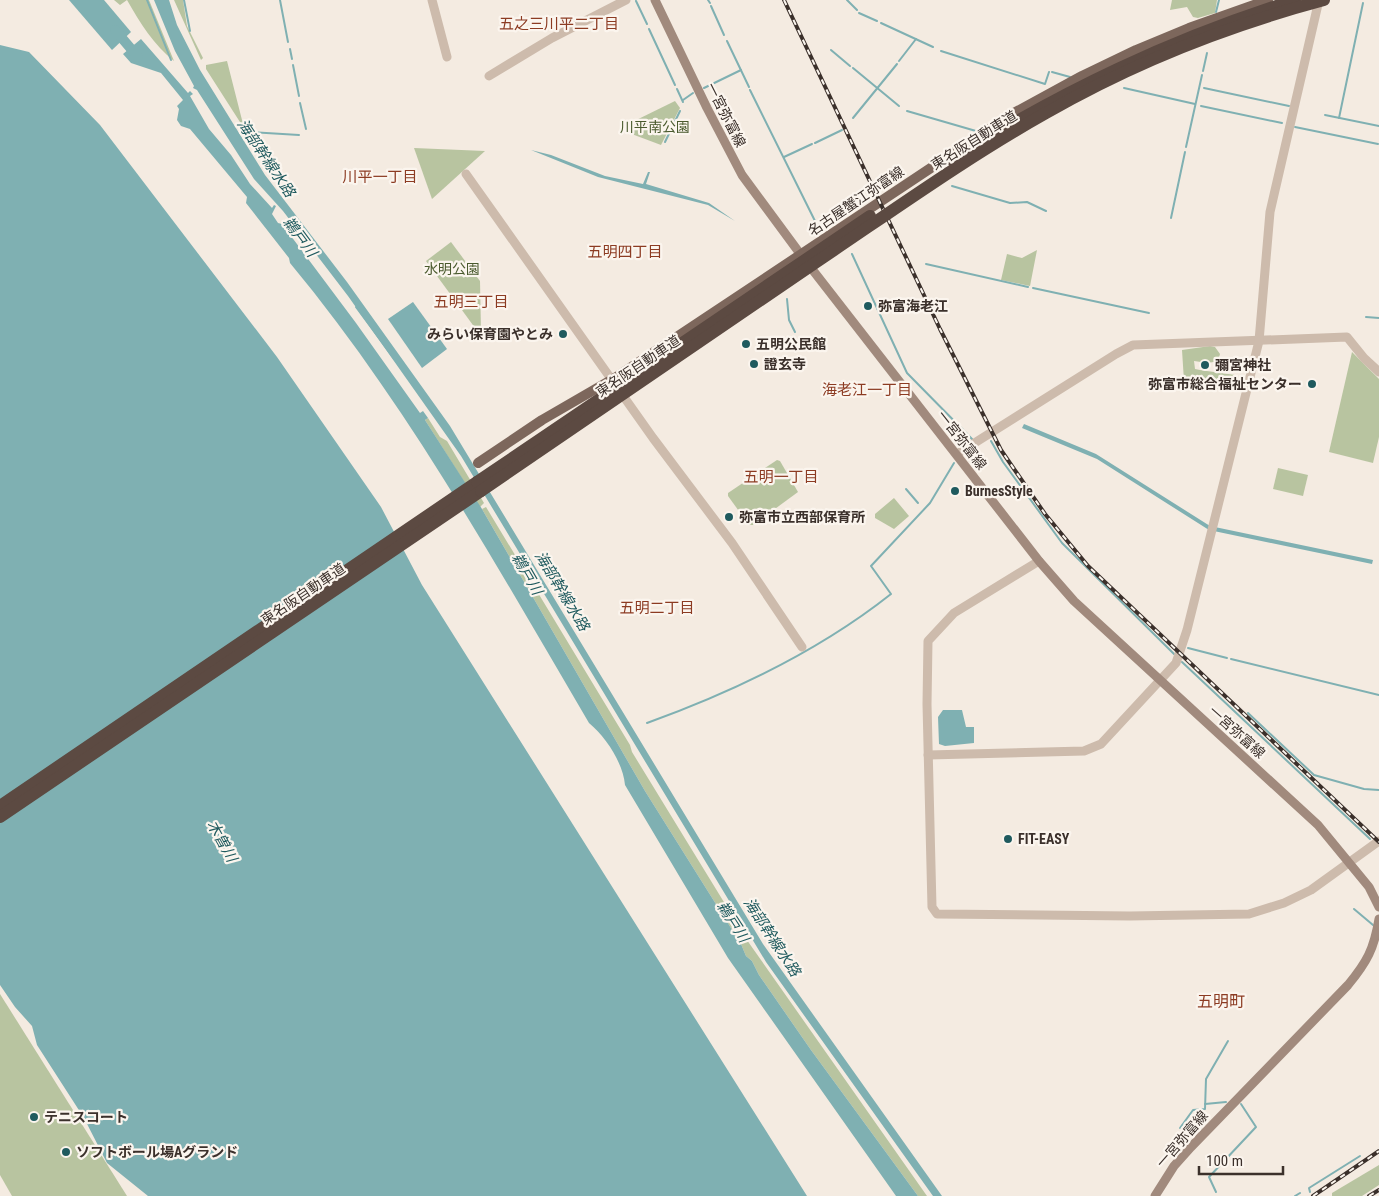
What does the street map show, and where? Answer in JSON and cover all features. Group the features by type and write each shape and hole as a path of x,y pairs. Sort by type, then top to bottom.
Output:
{"highway":[{"name":"東名阪自動車道","path":"0,806 767,285 984,140 1044,105 1138,58 1190,36 1294,0"},
{"name":"東名阪自動車道","path":"0,817 996,142 1048,112 1141,65 1241,25 1324,0"}],"main road":[{"name":"一宮弥富線","path":"656,0 734,161 800,255 1039,561 1074,600 1318,825 1369,887 1379,907"},
{"name":"名古屋蟹江弥富線","path":"478,463 542,420 613,379 1012,114 1082,76 1189,28 1268,0"},
{"name":"一宮弥富線","path":"1155,1196 1174,1166 1191,1147 1348,985 1367,961 1376,942 1379,919"}],"street":[{"path":"432,0 447,57"},
{"path":"489,76 552,38 626,0"},
{"path":"928,755 1084,751 1101,744 1176,663 1214,529 1259,341 1270,212 1319,0"},
{"path":"466,174 653,438 732,543 802,647"},
{"path":"957,454 1127,348 1145,344 1347,337 1364,358 1379,372"},
{"path":"1039,561 954,613 932,635 928,642 928,755 932,907 940,915 1249,914 1284,903 1311,890 1379,841"}],"green space":[{"path":"114,0 127,0 120,5"},
{"path":"127,0 149,0 174,61 148,33"},
{"path":"174,0 183,0 187,26 203,58 201,60"},
{"path":"1172,0 1217,0 1215,13 1198,18 1193,17 1187,7 1170,10"},
{"path":"227,61 242,120 251,131 247,133 206,69 206,65"},
{"name":"川平南公園","path":"675,101 680,108 661,145 621,130 620,128"},
{"path":"414,148 485,151 432,199"},
{"name":"水明公園","path":"451,242 480,281 481,332 478,332 426,261"},
{"path":"1037,250 1030,286 1001,280 1007,254 1022,258"},
{"path":"1215,347 1220,354 1218,361 1208,363 1194,361 1195,369 1235,375 1223,390 1184,381 1182,350"},
{"path":"1352,352 1379,379 1379,437 1373,463 1329,452"},
{"path":"428,418 440,437 447,441 484,503 480,507 425,420"},
{"path":"777,460 780,461 798,492 753,525 749,525 728,496 728,493"},
{"path":"1278,468 1308,475 1303,496 1273,489"},
{"path":"894,498 909,516 894,529 875,518 875,514"},
{"path":"486,507 630,745 632,752 749,943 927,1196 918,1196 811,1050 759,975 752,961 746,956 741,944 645,791 482,509"},
{"path":"0,994 127,1196 12,1196 0,1175"},
{"path":"1379,1165 1379,1185 1362,1196 1332,1196 1332,1193"}],"water":[{"path":"69,0 104,0 131,32 112,50"},
{"path":"154,0 169,0 177,25 200,70 265,175 347,282 450,426 763,944 942,1196 933,1196 766,962 461,456 348,296 283,211 254,179 197,90 193,88 194,86 175,51"},
{"path":"141,39 188,93 190,91 193,94 190,96 209,129 231,155 250,184 272,208 274,205 276,206 272,214 278,223 282,224 356,323 420,413 423,411 428,418 425,420 482,509 645,791 741,944 746,956 752,961 759,975 811,1050 918,1196 896,1196 728,958 625,785 621,768 613,751 589,723 484,545 412,429 333,317 246,203 247,197 190,129 181,126 177,120 179,109 177,106 183,100 161,73 131,63 123,54"},
{"name":"木曽川","path":"0,45 29,52 100,125 277,357 381,507 422,585 807,1196 148,1196 107,1163 84,1118 37,1045 32,1026 15,1007 0,985"},
{"path":"531,150 551,155 605,176 643,184 648,172 650,172 646,184 709,203 735,221 708,205 598,177"},
{"path":"413,302 447,349 422,368 388,319"},
{"path":"1024,424 1096,454 1210,526 1373,560 1372,564 1209,530 1097,459 1022,428"},
{"path":"943,710 962,710 966,727 974,727 974,743 945,746 939,744 938,717"}],"waterway":[{"path":"147,0 171,60"},
{"path":"184,0 190,31"},
{"path":"280,0 288,42"},
{"path":"847,0 857,10"},
{"path":"1216,12 1219,0"},
{"path":"636,1 647,24"},
{"path":"1339,118 1363,3"},
{"path":"711,6 724,35"},
{"path":"859,13 877,21"},
{"path":"881,23 933,47"},
{"path":"649,29 675,85"},
{"name":"鵜戸川","path":"115,30 138,57"},
{"path":"899,61 916,39"},
{"path":"727,41 749,87"},
{"path":"290,49 292,59"},
{"path":"831,50 850,66"},
{"path":"941,51 1045,84 1049,72"},
{"path":"1203,71 1207,53"},
{"path":"853,118 897,64"},
{"path":"293,65 299,96"},
{"path":"853,68 899,106"},
{"path":"704,88 741,70"},
{"path":"1052,72 1070,77"},
{"path":"1186,147 1202,75"},
{"path":"1124,88 1195,104"},
{"path":"1204,88 1289,106"},
{"path":"677,89 683,102"},
{"path":"750,90 816,223"},
{"path":"683,100 693,93"},
{"path":"300,103 306,129"},
{"path":"1201,106 1282,123"},
{"path":"665,142 680,111"},
{"path":"907,111 976,131"},
{"path":"1325,115 1379,126"},
{"path":"1295,127 1378,144"},
{"path":"815,143 842,130"},
{"name":"海部幹線水路","path":"251,132 299,135"},
{"path":"784,157 812,144"},
{"path":"1171,218 1185,152"},
{"path":"952,186 1010,203 1027,202 1046,211"},
{"path":"852,254 907,373 972,439"},
{"path":"926,264 1028,287"},
{"path":"1033,288 1149,313"},
{"path":"787,299 789,320 795,332"},
{"path":"356,307 395,360"},
{"path":"1366,317 1379,318"},
{"path":"991,441 1003,462 1062,543 1174,654"},
{"path":"647,723 743,684 805,652 835,634 891,594 871,566 930,503 954,463"},
{"path":"906,489 918,503"},
{"path":"1188,648 1227,658"},
{"path":"1231,659 1379,695"},
{"path":"1182,662 1370,839"},
{"path":"1248,713 1314,775 1364,789 1379,790"},
{"path":"1354,909 1373,925"},
{"path":"1180,1128 1193,1110 1205,1109 1206,1079 1228,1041"},
{"path":"1205,1104 1226,1102"},
{"path":"1216,1192 1209,1177 1256,1127 1241,1104"},
{"path":"1162,1162 1176,1135"},
{"path":"1310,1192 1309,1188 1360,1156"},
{"path":"1295,1196 1300,1193"}],"railway":[{"path":"784,0 940,329 1001,450 1045,514 1088,566 1379,842"},
{"path":"1313,1196 1379,1151"},
{"path":"1369,1196 1379,1190"}],"place":[{"name":"弥富海老江","path":"868,306"},
{"name":"みらい保育園やとみ","path":"563,334"},
{"name":"五明公民館","path":"746,344"},
{"name":"證玄寺","path":"754,364"},
{"name":"彌宮神社","path":"1205,365"},
{"name":"弥富市総合福祉センター","path":"1312,384"},
{"name":"BurnesStyle","path":"955,491"},
{"name":"弥富市立西部保育所","path":"729,517"},
{"name":"FIT-EASY","path":"1008,839"},
{"name":"テニスコート","path":"34,1117"},
{"name":"ソフトボール場Aグランド","path":"66,1152"}],"district":[{"name":"五之三川平二丁目","path":"559,24"},
{"name":"川平一丁目","path":"380,177"},
{"name":"五明四丁目","path":"625,252"},
{"name":"五明三丁目","path":"471,302"},
{"name":"海老江一丁目","path":"867,390"},
{"name":"五明一丁目","path":"781,477"},
{"name":"五明二丁目","path":"657,608"},
{"name":"五明町","path":"1221,1001"}]}
